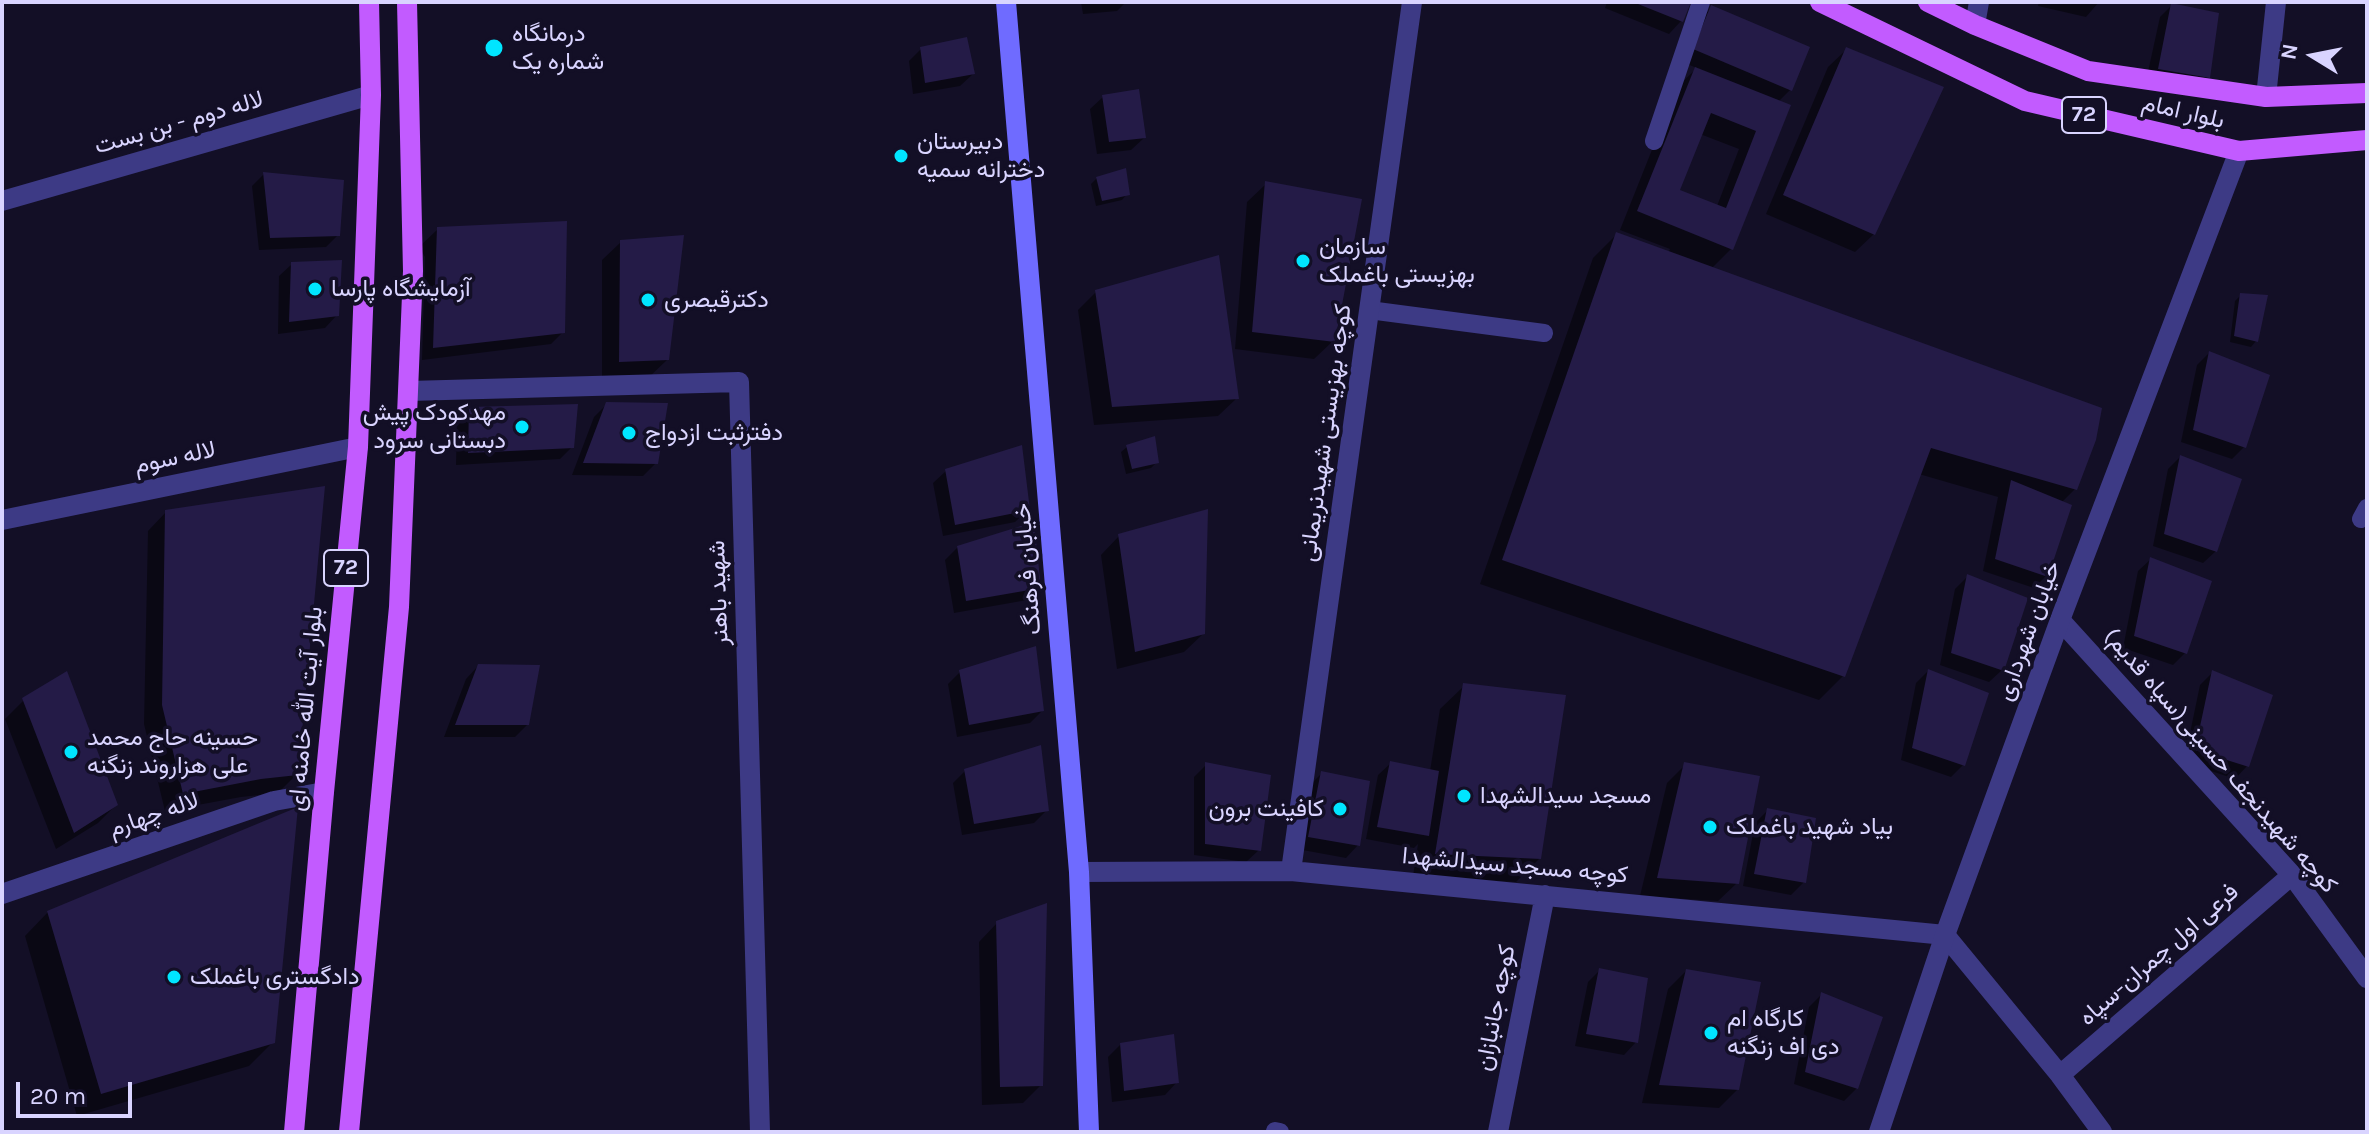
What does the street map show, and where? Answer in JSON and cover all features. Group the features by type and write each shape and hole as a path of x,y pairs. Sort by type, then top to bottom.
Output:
{"main road":[{"name":"بلوار آیت الله خامنه ای","path":"294,1132 358,447 371,95 369,2"},
{"name":"72","path":"349,1132 399,607 413,271 407,2"},
{"name":"خیابان فرهنگ","path":"1006,2 1079,872 1089,1132"},
{"name":"بلوار امام","path":"1820,2 2025,101 2239,151 2367,140"},
{"name":"بلوار امام","path":"1928,2 1975,25 2088,71 2266,97 2367,93"}],"street":[{"name":"کوچه بهزیستی شهیدنریمانی","path":"1291,871 1412,2"},
{"path":"1975,25 1979,2"},
{"path":"2266,97 2276,2"},
{"name":"لاله دوم - بن بست","path":"2,201 371,95"},
{"name":"خیابان شهرداری","path":"1879,1132 1945,935 2060,620 2239,151"},
{"name":"شهید باهنر","path":"409,391 739,382 760,1132"},
{"name":"لاله سوم","path":"2,520 358,447"},
{"name":"کوچه شهیدنجف حسینی(سپاه قدیم)","path":"2060,620 2292,875 2367,978"},
{"name":"لاله چهارم","path":"2,894 274,801 324,792"},
{"name":"کوچه مسجد سیدالشهدا","path":"1079,872 1291,871 1945,935"},
{"name":"فرعی اول چمران-سپاه","path":"2060,1075 2292,875"},
{"name":"کوچه جانبازان","path":"1498,1132 1545,895"},
{"path":"1945,935 2060,1075 2102,1132"}],"lane":[{"path":"1654,141 1701,2"},
{"path":"1369,310 1544,333"}],"building":[{"path":"1633,2 1691,2 1683,22"},
{"path":"2171,3 2219,13 2210,78 2158,69"},
{"path":"1711,5 1810,47 1792,91 1693,49"},
{"path":"967,37 975,74 925,83 920,47"},
{"path":"1846,47 1944,87 1875,235 1783,195"},
{"path":"1695,67 1791,105 1733,250 1637,211","holes":["1711,113 1756,131 1726,208 1680,190"]},
{"path":"1139,89 1146,138 1109,142 1102,95"},
{"path":"1126,168 1130,195 1102,201 1096,177"},
{"path":"263,172 344,180 340,236 270,238"},
{"path":"1265,181 1362,199 1335,342 1252,332"},
{"path":"567,221 565,333 433,348 437,227"},
{"path":"1616,232 2102,408 2096,440 2077,490 1931,448 1845,677 1502,560"},
{"name":"دکترقیصری","path":"684,235 669,360 619,362 620,240"},
{"path":"1219,255 1239,399 1112,407 1095,290"},
{"name":"آزمایشگاه پارسا","path":"342,260 339,316 289,322 291,262"},
{"path":"2240,293 2268,295 2258,342 2234,336"},
{"path":"2209,351 2270,375 2246,448 2193,430"},
{"name":"دفترثبت ازدواج","path":"606,402 668,403 658,464 583,463"},
{"name":"مهدکودک پیش دبستانی سرود","path":"578,404 574,448 468,453 469,407"},
{"path":"1155,436 1159,463 1132,469 1126,445"},
{"path":"1022,445 1030,510 955,525 945,469"},
{"path":"2180,455 2242,479 2217,552 2164,534"},
{"path":"2011,480 2072,505 2048,577 1995,559"},
{"path":"325,486 298,775 183,794 162,705 165,510"},
{"path":"1208,509 1205,634 1135,652 1118,534"},
{"path":"1034,522 1041,588 966,601 957,546"},
{"path":"2150,557 2212,581 2187,654 2134,636"},
{"path":"1967,574 2028,598 2004,671 1951,653"},
{"path":"1036,646 1044,711 969,725 959,670"},
{"path":"478,664 540,665 529,725 455,725"},
{"path":"1928,669 1989,693 1965,766 1912,748"},
{"path":"2212,670 2273,695 2249,767 2195,750"},
{"name":"حسینه حاج محمد علی هزاروند زنگنه","path":"67,671 118,805 74,833 22,698"},
{"path":"1463,683 1566,695 1541,859 1435,854"},
{"path":"1041,745 1049,811 974,824 964,769"},
{"path":"1390,761 1439,771 1429,836 1377,827"},
{"path":"1205,762 1271,775 1261,851 1205,844"},
{"name":"بیاد شهید باغملک","path":"1684,762 1760,776 1739,884 1657,878"},
{"name":"کافینت برون","path":"1321,771 1370,781 1360,846 1308,837"},
{"name":"دادگستری باغملک","path":"298,807 275,1043 101,1094 47,911"},
{"path":"1767,808 1816,818 1806,883 1754,874"},
{"path":"1047,903 1043,1086 1000,1087 996,921"},
{"path":"1599,968 1648,978 1638,1043 1586,1034"},
{"name":"کارگاه ام دی اف زنگنه","path":"1686,969 1761,982 1739,1090 1659,1085"},
{"path":"1821,992 1883,1017 1858,1089 1805,1072"},
{"path":"1174,1034 1179,1083 1124,1091 1120,1043"}],"place":[{"name":"درمانگاه شماره یک","path":"494,48"},
{"name":"دبیرستان دخترانه سمیه","path":"901,156"},
{"name":"سازمان بهزیستی باغملک","path":"1303,261"},
{"name":"آزمایشگاه پارسا","path":"315,289"},
{"name":"دکترقیصری","path":"648,300"},
{"name":"مهدکودک پیش دبستانی سرود","path":"522,427"},
{"name":"دفترثبت ازدواج","path":"629,433"},
{"name":"حسینه حاج محمد علی هزاروند زنگنه","path":"71,752"},
{"name":"مسجد سیدالشهدا","path":"1464,796"},
{"name":"کافینت برون","path":"1340,809"},
{"name":"بیاد شهید باغملک","path":"1710,827"},
{"name":"دادگستری باغملک","path":"174,977"},
{"name":"کارگاه ام دی اف زنگنه","path":"1711,1033"}]}
